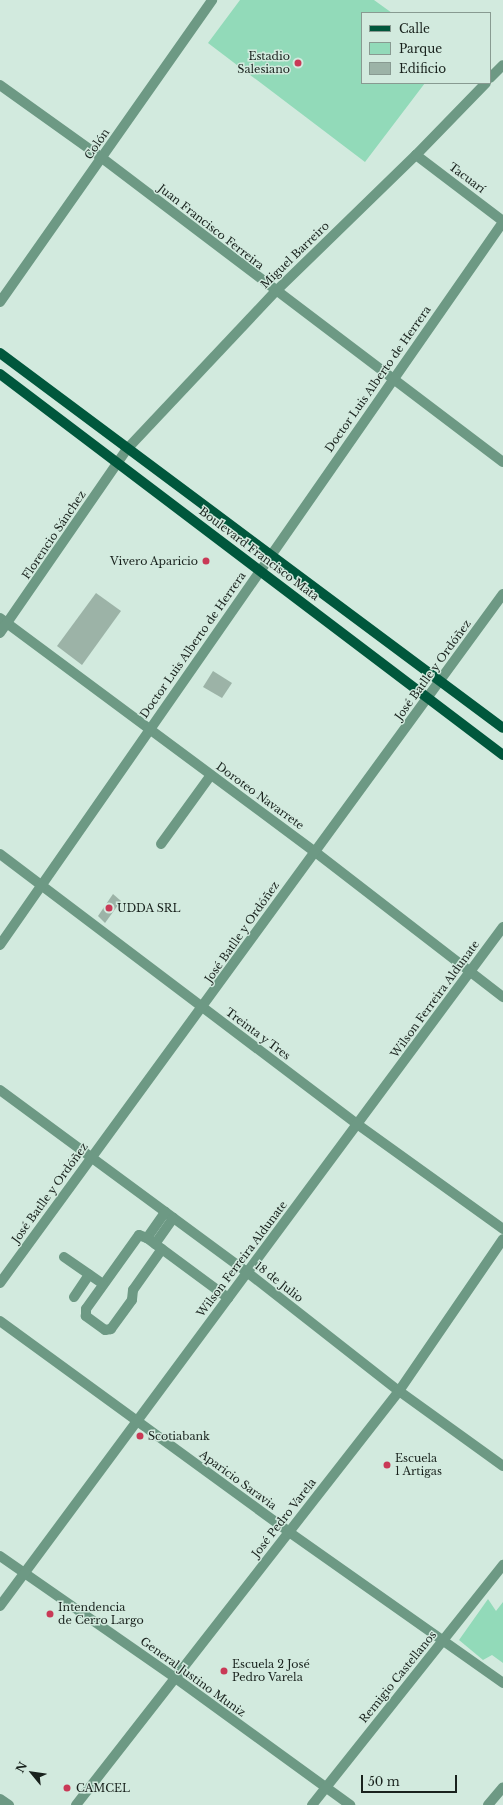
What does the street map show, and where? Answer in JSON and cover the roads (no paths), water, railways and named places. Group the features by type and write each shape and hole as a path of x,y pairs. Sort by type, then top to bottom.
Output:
{"main road":[{"name":"Boulevard Francisco Mata","path":"0,353 270,556 440,680 503,728"},
{"name":"Boulevard Francisco Mata","path":"0,374 261,570 503,755"}],"street":[{"name":"Colón","path":"0,302 212,0"},
{"path":"491,77 503,65"},
{"name":"Miguel Barreiro","path":"127,449 275,292 416,155 485,84"},
{"name":"Juan Francisco Ferreira","path":"0,85 102,158 275,292 503,462"},
{"name":"Tacuarí","path":"416,155 503,221"},
{"name":"Doctor Luis Alberto de Herrera","path":"0,945 503,221"},
{"name":"Florencio Sánchez","path":"0,634 4,621 127,449"},
{"name":"José Batlle y Ordóñez","path":"0,1283 203,1007 314,851 503,594"},
{"name":"Doroteo Navarrete","path":"4,621 314,851 503,997"},
{"path":"161,844 211,774"},
{"name":"Treinta y Tres","path":"0,854 357,1124 503,1229"},
{"name":"Wilson Ferreira Aldunate","path":"0,1606 503,927"},
{"name":"18 de Julio","path":"0,1090 247,1272 399,1391 503,1466"},
{"path":"169,1215 155,1244 133,1290 132,1300 108,1330 85,1312 137,1237 143,1235 155,1244 228,1298"},
{"name":"José Pedro Varela","path":"76,1805 174,1677 399,1391 503,1240"},
{"path":"64,1257 103,1284"},
{"path":"74,1297 89,1275"},
{"name":"Aparicio Saravia","path":"0,1321 289,1532 503,1683"},
{"name":"General Justino Muniz","path":"0,1556 174,1677 350,1805"},
{"name":"Remigio Castellanos","path":"312,1805 503,1565"},
{"path":"488,1805 503,1787"},
{"path":"0,1799 9,1805"}],"place":[{"name":"Estadio Salesiano","path":"298,63"},
{"name":"Vivero Aparicio","path":"206,561"},
{"name":"UDDA SRL","path":"109,908"},
{"name":"Scotiabank","path":"140,1436"},
{"name":"Escuela 1 Artigas","path":"387,1465"},
{"name":"Intendencia de Cerro Largo","path":"50,1614"},
{"name":"Escuela 2 José Pedro Varela","path":"224,1671"},
{"name":"CAMCEL","path":"67,1788"}]}
